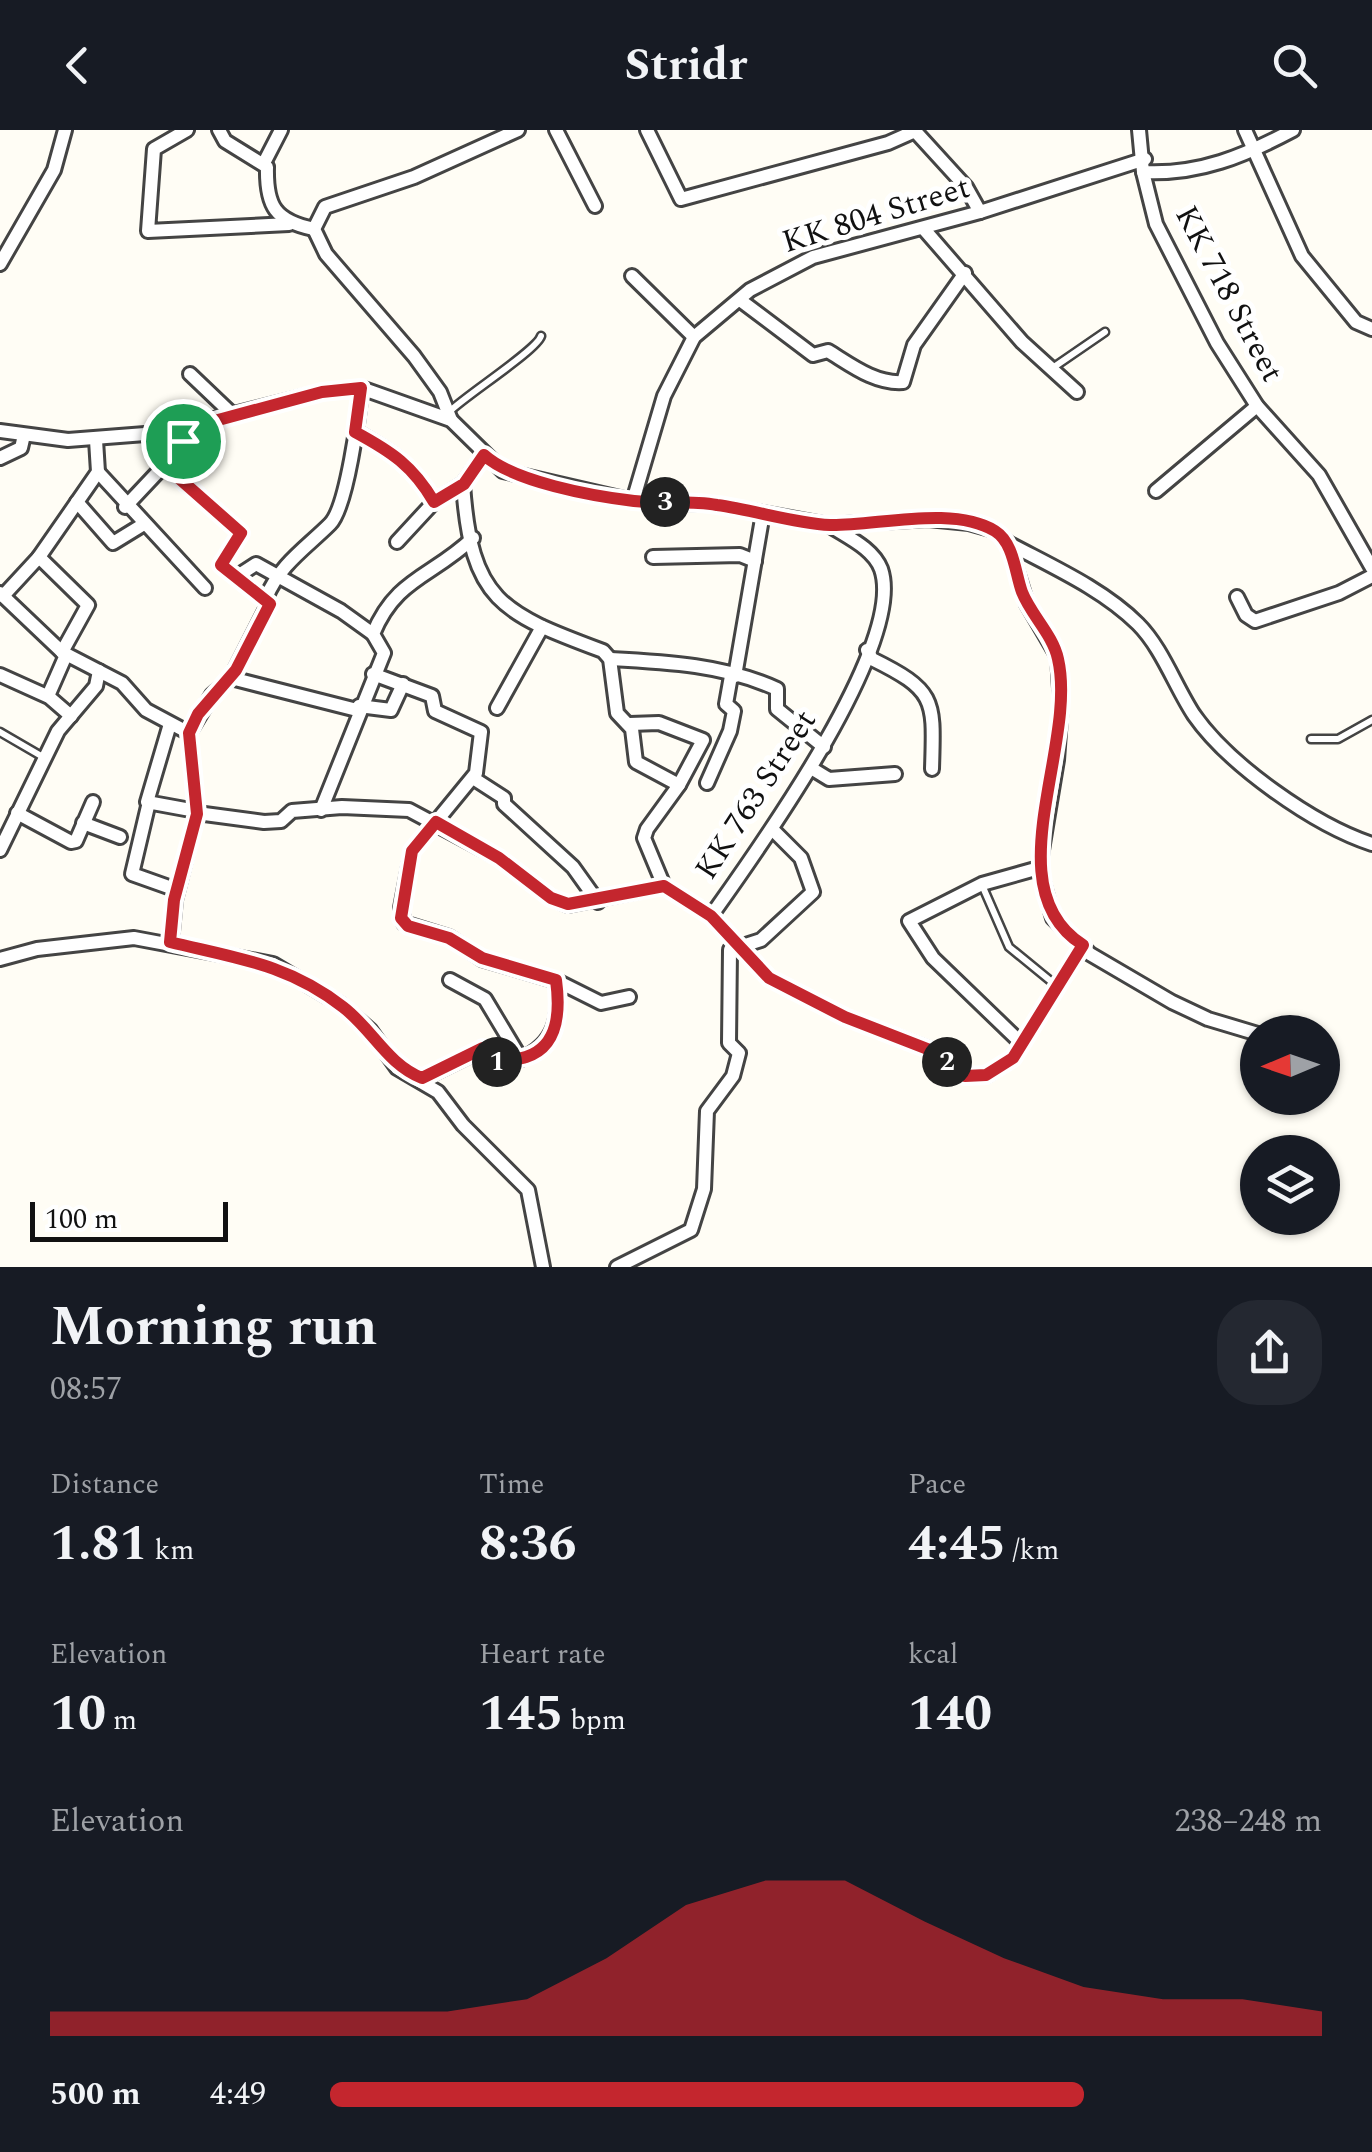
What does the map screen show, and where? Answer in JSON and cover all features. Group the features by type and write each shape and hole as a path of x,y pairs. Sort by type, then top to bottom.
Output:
{"street":[{"path":"0,264 54,170 64,130"},
{"path":"187,130 154,149 148,231 289,224 314,229"},
{"path":"219,130 226,141 264,163"},
{"path":"281,130 264,163 268,198 289,224"},
{"path":"314,229 325,207 414,177 518,130"},
{"path":"556,130 595,206"},
{"path":"647,130 681,199 888,143 914,131 948,166 980,212"},
{"name":"KK 718 Street","path":"1139,130 1156,224 1172,258 1257,406 1319,476 1372,568"},
{"path":"1244,130 1302,256 1356,322 1372,328"},
{"name":"KK 804 Street","path":"633,501 664,396 694,337 750,290 813,256 1144,165 1196,170 1293,130"},
{"path":"924,228 1022,342 1054,367 1077,392"},
{"path":"314,229 326,254 440,392 449,416 503,472 633,501 712,504 829,525 942,520 994,530 1008,544 1120,606 1142,628 1196,718 1232,757 1318,818 1372,844"},
{"path":"740,300 813,355 828,351 867,374 891,383 903,382 914,345 965,272"},
{"path":"632,276 694,337"},
{"path":"190,374 233,415"},
{"path":"0,431 96,440 185,429 322,392 361,388 449,416"},
{"path":"266,598 298,549 330,525 336,514 361,388"},
{"path":"1156,491 1257,406"},
{"path":"126,506 183,441 185,429"},
{"path":"355,432 394,451 415,470 434,502"},
{"path":"0,458 21,448 24,435"},
{"path":"96,440 98,472 205,588"},
{"path":"396,542 434,502 464,484 484,455"},
{"path":"164,465 241,533 241,539 221,562 266,598 269,606 231,678 212,695 189,733 197,812 177,890 170,942"},
{"path":"98,472 39,558 2,595 64,654 122,683 138,704 189,733"},
{"path":"464,484 479,568 496,600 542,627 603,651 610,659 617,713 630,724 659,723 703,740 680,785 644,838 664,886"},
{"path":"77,502 113,543 144,524"},
{"path":"707,784 730,731 734,710 726,704 763,513"},
{"name":"KK 763 Street","path":"149,802 264,822 280,821 292,811 378,806 409,810 499,858 551,898 568,904 598,902 664,886 711,916 824,747 867,650 882,592 880,566 866,549 829,525"},
{"path":"373,634 393,595 450,560 472,538"},
{"path":"1008,544 1027,604 1058,657 1057,760 1039,868 1053,918 1063,932 1090,954 1172,1002 1240,1029"},
{"path":"652,558 740,555 755,561"},
{"path":"39,558 88,605 48,696"},
{"path":"236,577 253,563 341,611 373,634 384,653 358,708 321,810"},
{"path":"1237,596 1246,615 1254,621 1339,593 1372,576"},
{"path":"497,708 542,627"},
{"path":"867,650 872,658 927,694 932,706 932,769"},
{"path":"610,659 710,667 733,676 754,678 777,689 777,709 824,747"},
{"path":"0,850 44,758 96,686 99,671"},
{"path":"374,674 432,696 435,711 480,732 473,778 412,851 401,908 404,923 449,938 482,958 556,980 601,1003 629,996"},
{"path":"0,675 48,696 71,716"},
{"path":"231,678 358,708 392,710 403,684"},
{"path":"170,724 152,776 132,874 177,890"},
{"path":"630,724 633,753 640,768 680,785"},
{"path":"811,768 829,779 895,774"},
{"path":"473,778 504,798 504,804 572,867 598,902"},
{"path":"17,813 70,842 93,802"},
{"path":"84,823 120,837"},
{"path":"617,1267 690,1230 697,1218 710,1128 707,1110 733,1076 740,1053 729,1043 730,950 761,940 813,892 802,858 772,829"},
{"path":"1017,1039 933,958 908,920 982,884 1039,868"},
{"path":"711,916 769,978 845,1017 930,1050 965,1076 986,1075 1013,1058 1083,945"},
{"path":"0,959 37,949 134,938 273,964 340,1004 370,1030 397,1068 422,1078 528,1190 544,1267"},
{"path":"450,980 485,999 500,1017 521,1059"},
{"path":"422,1078 483,1048 491,1050 495,1063 521,1059 543,1047 554,1030 560,1007 556,980"}],"lane":[{"path":"1054,367 1105,332"},
{"path":"449,416 472,389 529,352 541,336"},
{"path":"1311,739 1338,739 1372,720"},
{"path":"0,732 44,758"},
{"path":"982,884 1009,947 1058,987"}],"route":[{"path":"361,388 355,432 394,451 411,471 415,470 434,502 464,484 484,455 503,472 633,501 712,504 829,525 928,519 994,530 1008,544 1027,604 1058,657 1061,704 1057,760 1046,804 1039,868 1053,918 1063,932 1083,945 1029,1036 1013,1058 986,1075 965,1076 930,1050 845,1017 769,978 711,916 674,890 664,886 586,904 568,904 551,898 499,858 436,822 412,851 401,918 408,926 449,938 482,958 556,980 560,1007 554,1030 535,1053 495,1063 491,1050 483,1048 466,1060 422,1078 397,1068 370,1030 340,1004 273,964 228,958 170,942 174,900 197,814 189,733 212,695 231,678 270,604 221,565 241,539 241,533 164,465 183,441 185,429 216,418 322,392 361,388"}]}
